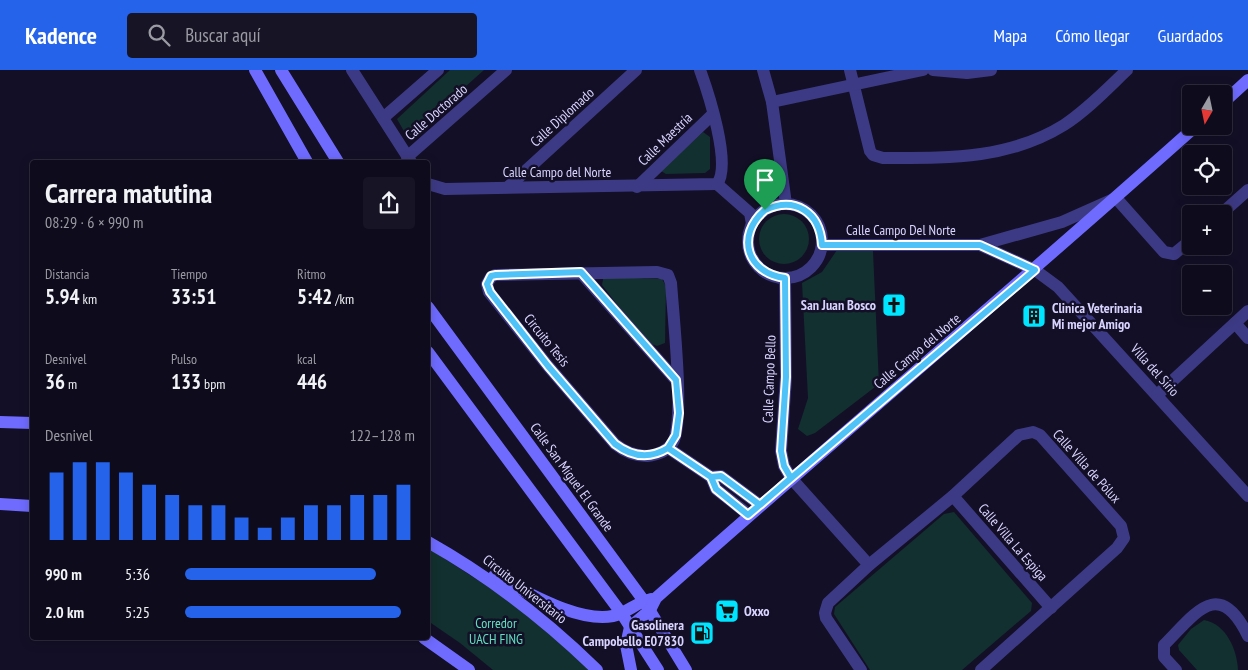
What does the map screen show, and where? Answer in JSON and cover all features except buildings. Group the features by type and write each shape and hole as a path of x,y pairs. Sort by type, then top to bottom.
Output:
{"street":[{"path":"255,70 306,160"},
{"path":"281,70 337,160"},
{"path":"352,70 409,160"},
{"path":"383,118 438,70"},
{"name":"Calle Doctorado","path":"409,160 506,70"},
{"name":"Calle Diplomado","path":"508,187 636,70"},
{"path":"700,70 713,114 720,153 719,181 750,213 752,224"},
{"path":"763,70 772,102 786,204"},
{"path":"850,70 873,154 883,158 960,157 1008,150 1050,132 1077,115 1127,70"},
{"path":"772,102 923,70"},
{"path":"933,70 967,73 991,70"},
{"path":"1232,95 1248,80"},
{"name":"Calle Maestría","path":"638,187 713,114"},
{"name":"Calle Campo del Norte","path":"630,627 650,603 748,515 1035,270 1186,135"},
{"path":"719,181 756,207 765,210"},
{"name":"Calle Campo del Norte","path":"430,185 445,189 638,187 719,181"},
{"path":"1231,205 1248,190"},
{"path":"1116,198 1164,252 1174,254 1182,247"},
{"name":"Calle Campo Del Norte","path":"822,245 980,245 1062,222 1116,198"},
{"path":"786,204 798,207 812,217 821,233 822,245 819,255 810,268 796,277 785,278 765,273 751,257 748,237 752,224 765,210 786,204"},
{"name":"Calle Campo Del Norte","path":"980,245 1035,270"},
{"name":"Villa del Sirio","path":"1035,270 1069,298 1248,496"},
{"path":"581,272 676,380"},
{"name":"Circuito Tesis","path":"581,272 657,272 668,276 671,282 676,380 679,413 676,435 668,448 659,454 643,456 629,453 615,444 548,366 490,292 487,284 491,276 581,272"},
{"name":"Calle Campo Bello","path":"785,278 786,377 781,451 784,466 791,478"},
{"name":"Calle San Miguel El Grande","path":"430,310 650,603 686,670"},
{"path":"1157,395 1248,311"},
{"path":"1235,323 1248,338"},
{"path":"430,355 622,614 658,670"},
{"path":"0,422 30,423"},
{"name":"Calle Villa de Pólux","path":"861,670 826,618 825,613 828,603 869,566 954,496 1019,435 1033,432 1040,434 1121,526 1124,532 1122,543 981,670"},
{"path":"668,448 711,477 716,489 748,515"},
{"path":"711,477 721,476 760,505"},
{"path":"791,478 869,566"},
{"name":"Calle Villa La Espiga","path":"954,496 1051,608"},
{"path":"0,504 30,506"},
{"name":"Circuito Universitario","path":"430,543 470,565 529,609 597,670"},
{"path":"470,565 566,609 599,617 622,614"},
{"name":"Calle Campo del Norte","path":"622,614 650,603"},
{"path":"1176,670 1164,657 1164,645 1202,607 1216,604 1232,611 1248,636"},
{"path":"630,627 626,645 631,670"},
{"path":"427,640 469,670"}],"green space":[{"path":"450,70 484,70 410,136 405,133 397,119"},
{"path":"703,132 710,137 710,169 705,173 666,174 661,171"},
{"path":"779,214 789,214 802,221 809,234 809,244 802,257 789,264 779,264 770,260 763,253 759,244 759,234 763,225 770,218"},
{"path":"837,250 873,251 879,384 815,433 807,436 798,429 808,398 802,283 822,272"},
{"path":"607,277 662,279 666,286 665,343 657,346 646,342 602,285 603,279"},
{"path":"954,512 1032,603 1031,611 962,670 870,670 834,614 835,607 944,514"},
{"name":"Corredor UACH FING","path":"430,549 516,605 594,670 493,670 460,643 430,622"},
{"path":"1204,620 1212,622 1229,639 1233,646 1238,670 1197,670 1179,650 1178,645 1191,629"}],"place":[{"name":"San Juan Bosco","path":"894,305"},
{"name":"Clinica Veterinaria Mi mejor Amigo","path":"1034,316"},
{"name":"Oxxo","path":"727,611"},
{"name":"Gasolinera Campobello E07830","path":"702,633"}],"route":[{"path":"765,210 756,218 751,227 748,247 751,257 765,273 785,278 786,377 781,451 784,466 791,478 760,505 721,476 711,477 668,448 659,454 651,456 636,455 622,450 548,366 487,288 487,284 491,276 496,275 581,272 676,380 679,413 676,435 668,448 711,477 716,489 748,515 791,478 1035,270 980,245 822,245 821,233 816,222 808,213 798,207 786,204 765,210"}]}
